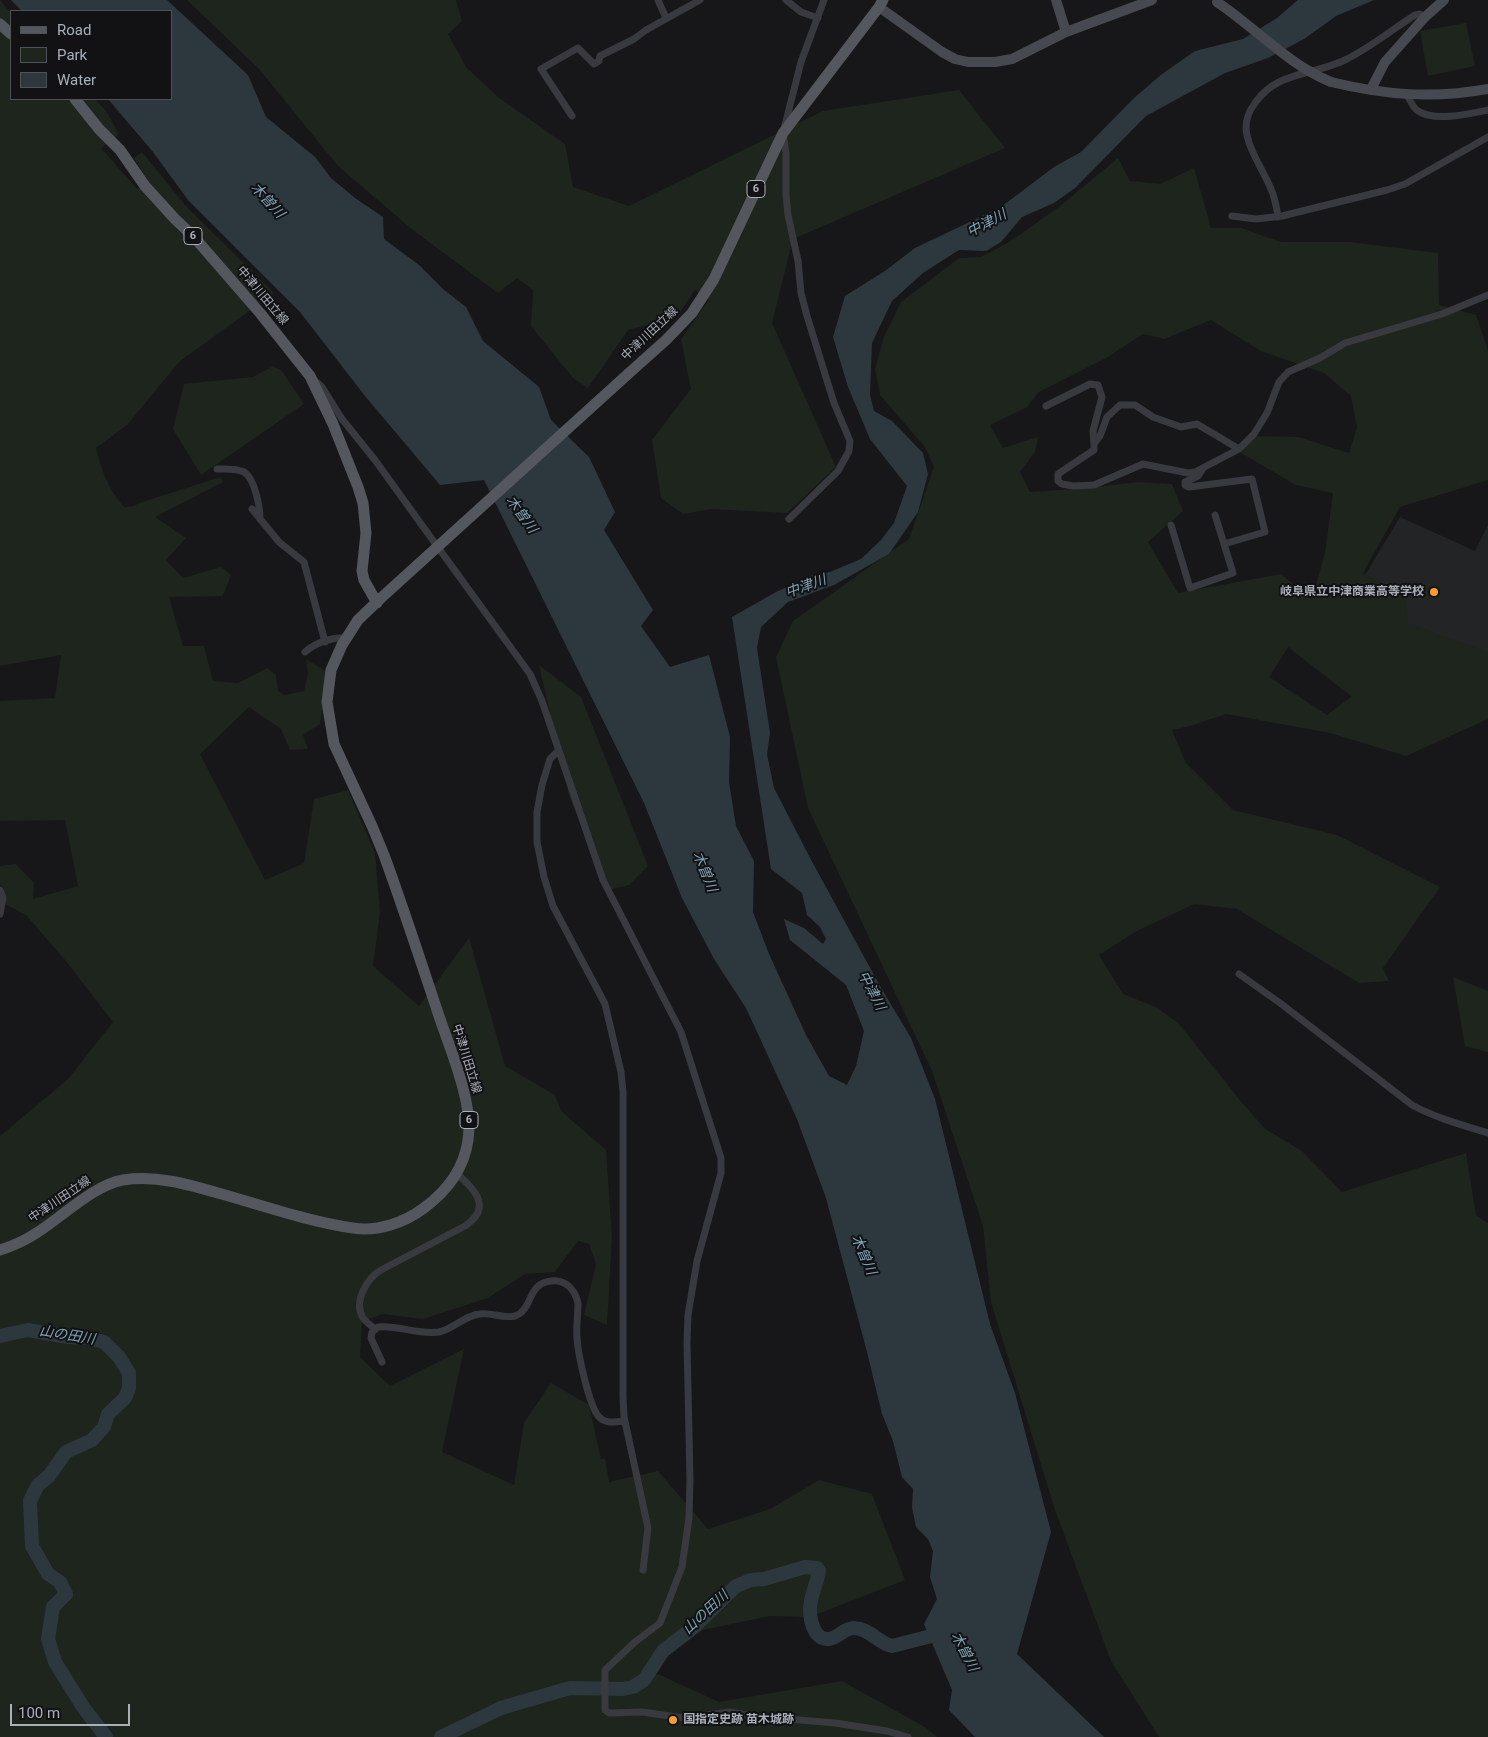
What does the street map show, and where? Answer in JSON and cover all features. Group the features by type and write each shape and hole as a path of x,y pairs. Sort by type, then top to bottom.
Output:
{"main road":[{"name":"中津川田立線","path":"0,1250 36,1233 93,1192 122,1180 150,1178 177,1182 315,1220 354,1228 387,1226 413,1216 441,1194 457,1174 468,1141 469,1120 458,1074 384,855 334,744 326,702 331,670 358,620 666,340 692,313 714,279 783,133 881,4"},
{"path":"0,24 10,33"},
{"name":"中津川田立線","path":"75,100 99,129 120,150 145,186 174,219 194,237 260,313 310,376 338,422 363,503 366,533 362,571 364,580 379,600"}],"street":[{"path":"658,0 666,18"},
{"path":"572,116 542,69 578,48 594,64 599,61 600,56 634,39 666,18 700,0"},
{"path":"786,0 801,12 818,18"},
{"path":"789,519 838,470 849,451 850,441 834,403 801,293 798,261 788,215 786,195 786,153 783,133 797,75 824,0"},
{"path":"1056,0 1066,32"},
{"path":"881,4 942,52 955,59 968,62 995,62 1012,59 1066,32 1152,0"},
{"path":"1371,89 1385,62 1425,17 1444,0"},
{"path":"1214,1 1234,13 1299,66 1331,82 1356,88 1407,95 1455,94 1488,89"},
{"path":"1278,216 1273,195 1247,137 1246,126 1248,116 1258,98 1268,87 1284,79 1327,68 1347,59 1415,15 1420,14 1425,17"},
{"path":"1407,95 1416,110 1433,116 1466,114 1488,110"},
{"path":"1232,216 1256,219 1278,216 1359,198 1405,184 1488,137"},
{"path":"1046,406 1090,384 1098,385 1102,397 1093,432 1094,450 1058,474 1058,481 1062,484 1073,486 1094,485 1143,464 1188,473 1194,472 1239,449 1254,434 1268,413 1278,382 1288,372 1320,358 1345,344 1442,314 1488,295"},
{"path":"1094,444 1100,436 1107,417 1120,405 1135,405 1153,417 1180,427 1197,424 1239,449"},
{"path":"338,422 375,460 530,674 542,701 603,880 681,1032 721,1158 721,1173 697,1262 688,1315 690,1480 689,1518 682,1567 660,1623 635,1642 605,1670 605,1710 609,1713 642,1712 684,1718 730,1712 887,1730 908,1737"},
{"path":"1204,467 1198,476 1185,482 1189,488 1252,479 1265,532 1224,544"},
{"path":"217,469 237,470 249,477 257,495 260,520"},
{"path":"252,509 279,542 304,562 325,642"},
{"path":"1171,526 1190,588 1234,573 1216,515"},
{"path":"305,652 311,647 337,637 347,638"},
{"path":"558,751 550,759 542,785 538,812 537,842 544,877 553,906 605,1004 618,1056 623,1092 622,1386 625,1421 648,1528 643,1570"},
{"path":"0,890 2,898 0,914"},
{"path":"1239,974 1280,1003 1412,1105 1443,1120 1488,1133"},
{"path":"374,1329 363,1319 360,1308 363,1291 372,1277 381,1270 465,1226 477,1214 479,1204 476,1193 457,1174"},
{"path":"382,1362 370,1335 374,1329 381,1326 422,1333 436,1332 448,1329 476,1314 487,1313 513,1316 525,1308 537,1286 553,1280 563,1282 571,1288 578,1303 577,1337 579,1355 594,1409 599,1417 607,1422 625,1421"}],"shaded area":[{"name":"岐阜県立中津商業高等学校","path":"1400,517 1475,551 1488,525 1488,663 1406,626 1362,580"}],"green space":[{"path":"0,0 10,12 10,100 96,100 106,111 119,134 101,148 137,189 148,180 134,158 142,152 185,205 274,293 179,362 127,425 96,448 106,479 124,507 133,506 221,477 223,482 155,517 186,538 166,560 183,578 221,567 231,575 223,596 169,597 183,646 204,646 213,681 238,683 267,668 276,675 278,691 285,695 304,691 308,674 306,659 327,672 320,724 303,735 308,749 290,750 281,729 249,707 200,754 265,880 304,863 314,799 348,790 375,853 380,912 373,966 419,1006 469,938 505,1066 555,1095 561,1111 606,1150 612,1237 607,1325 584,1315 596,1264 589,1244 578,1241 555,1272 525,1274 488,1298 423,1319 382,1314 362,1322 360,1357 390,1386 464,1349 442,1452 514,1485 524,1423 551,1383 589,1405 601,1459 605,1459 609,1482 658,1471 708,1529 770,1509 819,1480 872,1494 905,1580 810,1617 770,1616 703,1630 649,1670 719,1702 842,1681 925,1727 937,1737 0,1737 0,1136 68,1079 113,1022 65,960 26,915 5,904 4,890 0,883 0,866 16,864 34,883 33,899 78,886 65,820 0,821 0,701 55,698 61,655 0,666"},
{"path":"187,0 456,0 462,21 448,34 466,67 499,98 565,144 573,187 629,206 823,111 959,90 1005,148 793,239 772,323 836,467 787,513 710,509 683,514 661,498 652,440 691,389 681,339 709,300 695,290 680,312 667,320 628,330 588,388 573,378 531,326 533,290 517,278 498,293 414,231 338,166 259,69"},
{"path":"1466,23 1475,66 1428,76 1420,31"},
{"path":"1118,158 1130,181 1160,184 1194,168 1211,228 1241,228 1281,242 1350,242 1438,253 1439,305 1476,315 1488,351 1488,480 1400,507 1363,573 1405,596 1408,623 1488,652 1488,719 1406,756 1330,733 1226,714 1172,730 1186,763 1233,810 1337,835 1440,887 1383,968 1389,981 1359,983 1237,909 1194,904 1135,932 1099,955 1123,994 1158,1008 1179,1024 1264,1128 1302,1151 1342,1192 1466,1153 1476,1215 1488,1223 1488,1737 1159,1737 1111,1661 1055,1510 991,1302 983,1226 932,1071 808,808 776,657 793,621 909,539 934,467 925,447 880,395 875,369 883,339 901,302 959,258 981,257 1009,242 1059,207","holes":["1211,320 1261,351 1324,373 1351,396 1357,427 1349,453 1298,437 1253,436 1241,453 1296,485 1333,493 1325,553 1312,599 1281,574 1178,593 1148,542 1183,511 1172,484 1138,482 1030,492 1020,472 1035,452 1038,437 1003,448 990,425 1027,407 1039,392 1106,358 1143,334 1164,339","1288,647 1351,696 1351,697 1327,715 1269,677"]},
{"path":"273,366 282,371 304,404 201,475 173,429 184,384 253,377"},
{"path":"539,665 581,697 648,866 629,885 608,890 569,796"},
{"path":"1453,977 1488,991 1488,1052 1465,1046"}],"water":[{"path":"11,0 167,0 248,75 266,117 315,157 331,178 355,198 383,217 384,239 419,265 443,289 466,307 483,341 539,387 551,420 589,457 615,512 604,530 653,610 641,626 670,667 709,655 730,737 729,782 736,826 754,861 753,912 769,954 806,1035 829,1076 847,1085 856,1066 864,1031 846,985 790,940 784,919 804,928 823,944 826,939 820,927 807,915 802,893 771,869 732,617 776,592 813,575 830,572 861,559 881,540 894,523 907,486 870,439 848,387 833,337 845,296 885,271 915,248 1001,207 1054,167 1081,152 1134,98 1162,74 1195,51 1243,39 1277,18 1298,0 1374,0 1336,16 1304,39 1268,58 1225,73 1146,116 1075,188 1054,203 1022,217 1001,242 986,251 959,250 923,273 892,301 872,343 870,395 874,411 892,421 923,453 928,474 918,512 889,554 834,585 788,602 761,627 757,648 770,733 767,754 774,788 880,986 911,1038 935,1099 990,1324 1015,1393 1051,1532 1017,1654 1104,1737 975,1737 949,1710 952,1690 924,1624 937,1599 930,1577 933,1551 928,1539 916,1527 912,1507 913,1489 902,1477 893,1441 882,1414 826,1198 797,1119 746,1008 714,959 682,898 644,803 484,480 440,485 365,396 300,312 188,200 153,152 109,100 172,100 172,10 21,10"}],"waterway":[{"name":"山の田川","path":"0,1336 28,1330 104,1342 119,1357 129,1373 129,1388 125,1398 108,1414 104,1427 92,1440 66,1452 49,1476 38,1485 30,1501 32,1546 48,1574 60,1582 66,1594 53,1607 48,1639 55,1662 83,1707 106,1737"},
{"name":"山の田川","path":"441,1737 501,1708 570,1688 623,1689 633,1687 644,1680 663,1651 695,1626 736,1586 751,1580 764,1579 805,1567 817,1568 819,1571 811,1600 810,1614 816,1633 824,1638 829,1639 850,1628 854,1628 864,1630 892,1646 947,1632"}],"place":[{"name":"岐阜県立中津商業高等学校","path":"1434,592"},
{"name":"国指定史跡 苗木城跡","path":"673,1720"}],"water label":[{"name":"木曽川","path":"267,201"},
{"name":"中津川","path":"987,224"},
{"name":"木曽川","path":"521,515"},
{"name":"中津川","path":"806,587"},
{"name":"木曽川","path":"704,872"},
{"name":"中津川","path":"871,991"},
{"name":"木曽川","path":"863,1255"},
{"name":"木曽川","path":"964,1652"}]}
